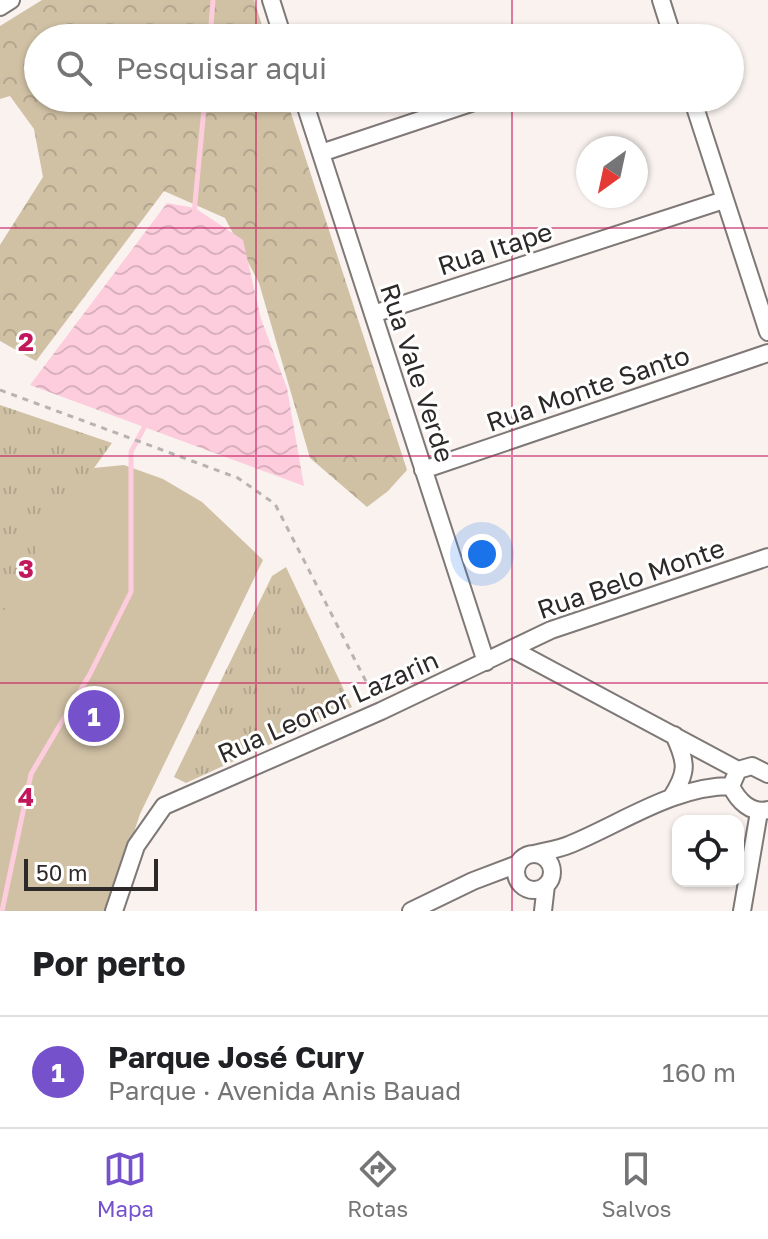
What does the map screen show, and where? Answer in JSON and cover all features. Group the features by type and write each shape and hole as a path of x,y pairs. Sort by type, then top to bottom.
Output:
{"street":[{"path":"0,7 11,0"},
{"path":"271,0 279,24"},
{"path":"661,0 667,24"},
{"name":"Rua Vale Verde","path":"308,112 486,662"},
{"path":"321,153 444,112"},
{"path":"696,112 768,332"},
{"name":"Rua Itape","path":"373,314 724,200"},
{"name":"Rua Monte Santo","path":"423,470 768,353"},
{"name":"Rua Belo Monte","path":"512,649 551,630 768,557"},
{"path":"512,649 738,770 752,766 766,771"},
{"name":"Rua Leonor Lazarin","path":"114,911 136,846 164,806 381,711 512,649"},
{"path":"671,798 685,770 685,758 674,735"},
{"path":"731,786 738,770"},
{"path":"411,911 473,881 518,864 522,859 567,846 671,798 710,786 731,786"},
{"path":"731,786 741,802 764,811 742,911"},
{"path":"473,881 504,880 533,889 549,878 567,846"},
{"path":"534,854 547,859 549,878 543,911"},
{"path":"518,864 517,878 535,911"}],"path":[{"path":"0,390 238,478 275,504 381,711"}],"green space":[{"path":"42,0 254,0 262,24 24,24 24,112 291,112 407,470 388,491 367,507 310,458 259,283 225,218 164,191 36,361 0,341 0,245 43,177 34,129 10,96 0,99 0,26"},
{"path":"0,405 112,443 0,625"},
{"path":"124,465 163,479 202,502 263,560 140,814 108,911 0,911 0,618 59,513 94,468"},
{"path":"286,567 352,707 186,783 174,777 272,576"}],"water":[{"path":"167,203 195,208 243,240 261,319 287,388 304,486 30,385"}],"waterway":[{"path":"211,24 213,0"},
{"path":"194,213 204,112"},
{"path":"2,911 31,774 90,674 131,592 131,452 147,422"}],"place":[{"name":"Parque José Cury","path":"94,716"}]}
